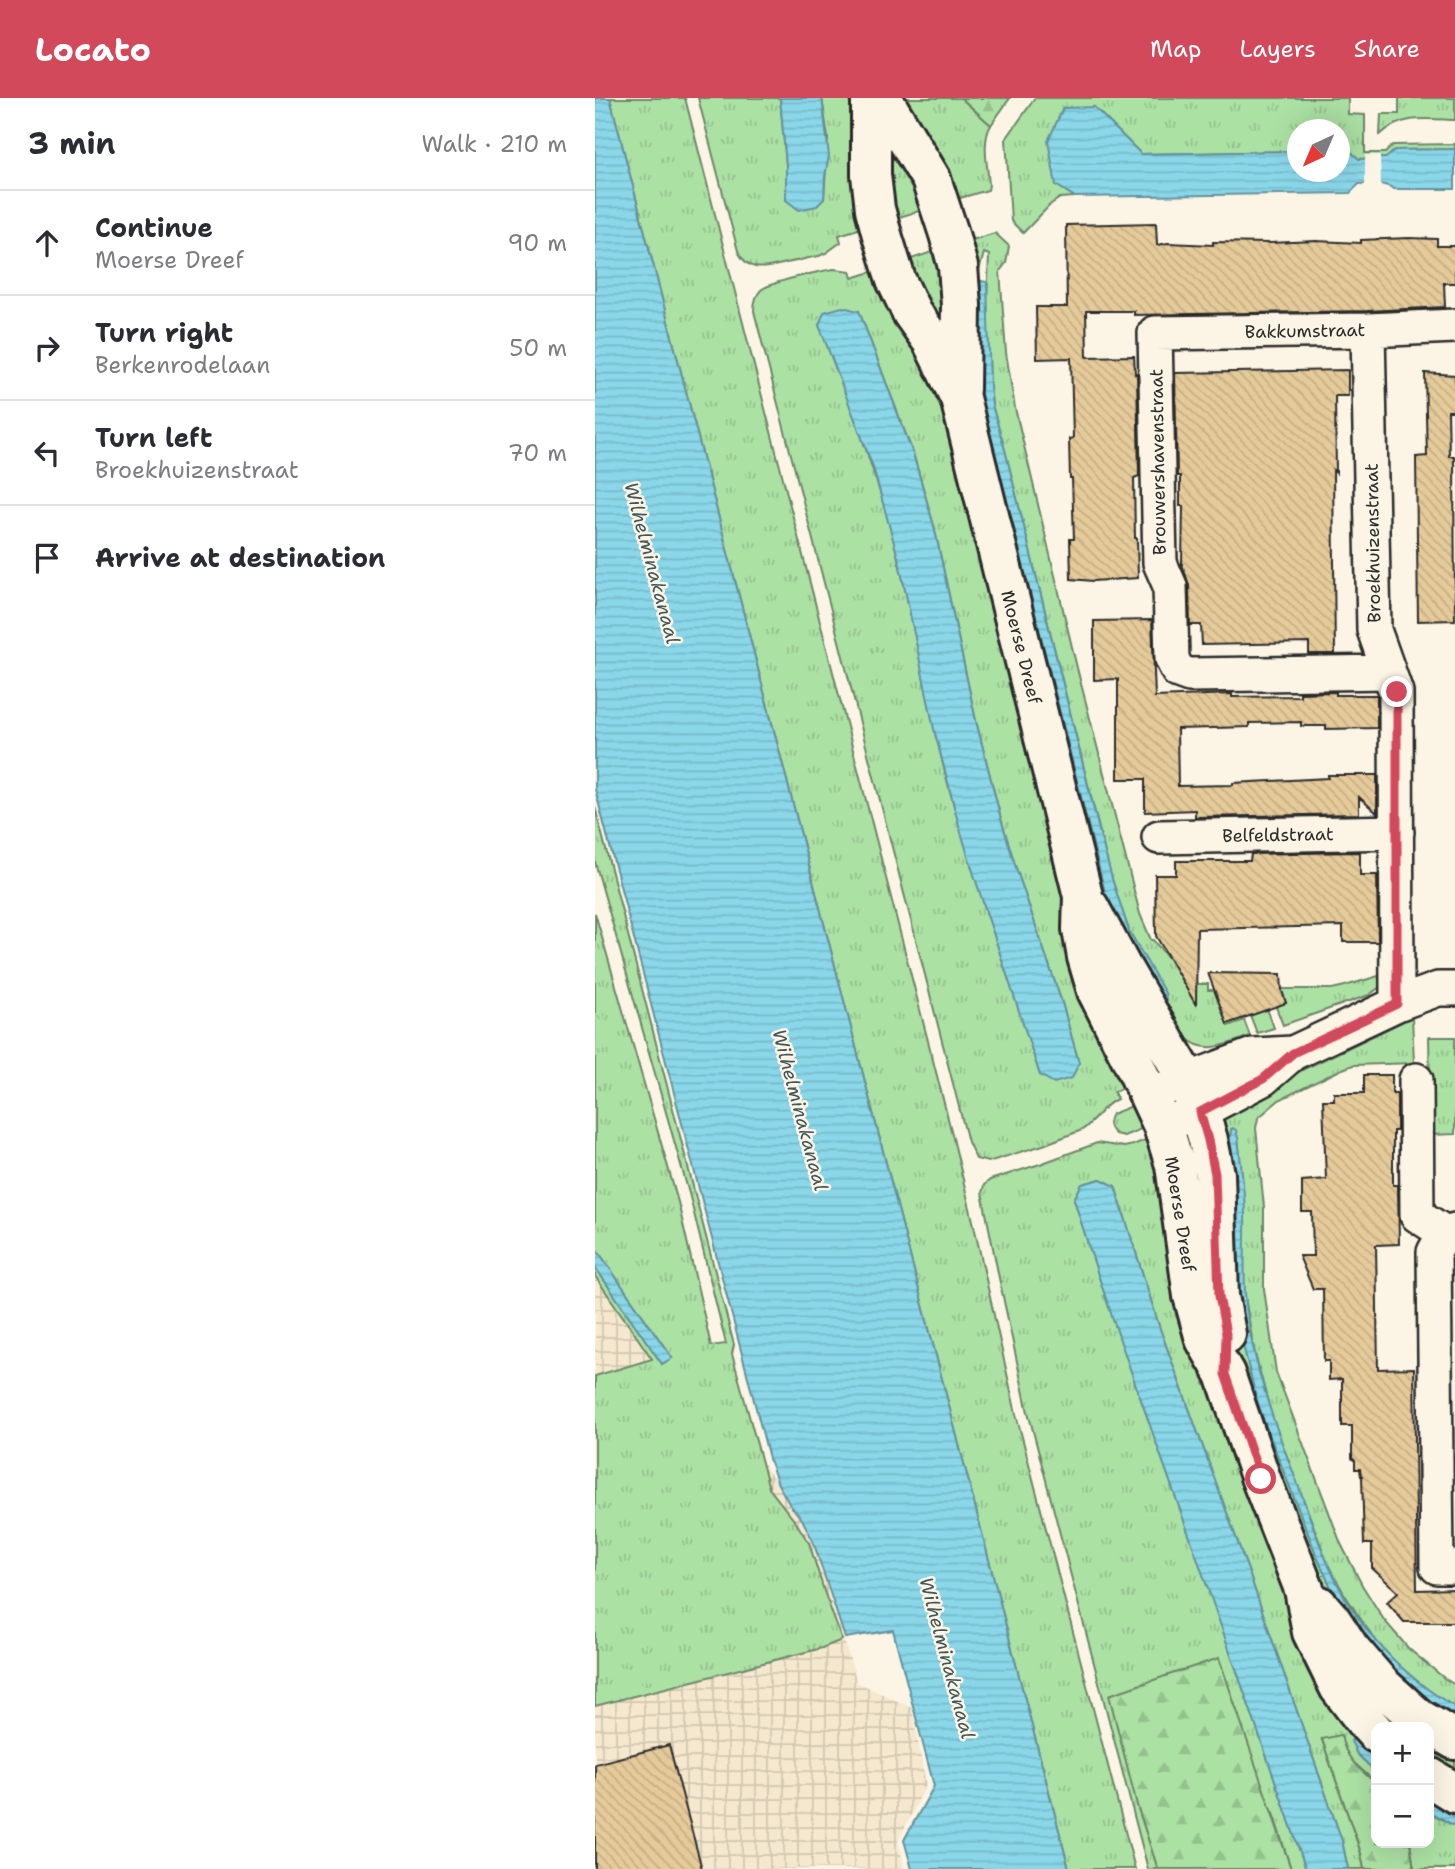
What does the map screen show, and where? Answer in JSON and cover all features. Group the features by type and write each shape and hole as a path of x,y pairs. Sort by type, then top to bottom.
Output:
{"street":[{"name":"Moerse Dreef","path":"871,98 871,175 875,209 895,280 912,313 932,341 960,398 1083,896 1082,929 1097,991 1155,1110 1175,1166 1193,1296 1205,1339 1225,1374 1261,1479 1304,1589 1312,1632 1339,1688 1371,1728"},
{"name":"Moerse Dreef","path":"882,98 931,179 958,267 961,305 960,398"},
{"name":"Bakkumstraat","path":"1155,332 1455,327"},
{"name":"Broekhuizenstraat","path":"1368,330 1374,630 1397,692 1397,1004"},
{"name":"Brouwershavenstraat","path":"1155,332 1160,563 1170,586 1172,659 1178,671 1189,675 1389,672"},
{"name":"Belfeldstraat","path":"1159,837 1397,832"},
{"name":"Moerse Dreef","path":"1083,896 1182,1070 1208,1140 1215,1174 1219,1296 1226,1334 1225,1374"},
{"path":"1155,1110 1193,1096 1263,1079 1293,1053 1397,1004 1438,989 1455,989"},
{"path":"1416,1080 1417,1215 1450,1231 1434,1252 1437,1567 1455,1567"},
{"name":"Moerse Dreef","path":"1304,1589 1381,1685 1418,1718 1455,1740"},
{"path":"1434,1780 1455,1793"}],"shaded area":[{"path":"595,1204 675,1349 807,1522 857,1682 912,1708 926,1785 898,1841 905,1869 595,1869"}],"green space":[{"path":"610,98 685,98 953,1138 1016,1414 1135,1869 1069,1869"},
{"path":"698,98 780,98 786,200 824,199 828,138 822,98 861,98 868,226 839,235 841,242 819,256 759,268 747,263 738,251"},
{"path":"894,98 961,98 991,125 986,139 988,190 953,200"},
{"path":"961,98 1010,98 991,125"},
{"path":"1035,98 1348,98 1348,114 1365,115 1365,153 1385,153 1393,145 1455,144 1455,149 1396,150 1387,158 1358,159 1350,151 1350,119 1287,119 1287,151 1141,154 1094,107 1056,185 1075,197 1060,198 1051,204 1023,233 1011,221 1006,139"},
{"path":"1399,98 1455,98 1455,120 1415,119 1388,128 1380,135 1381,114 1399,114"},
{"path":"898,147 929,208 893,219 886,150"},
{"path":"995,233 1009,246 1006,263 1000,271 1006,353 1015,408 1077,668 1140,914 1151,940 1171,961 1196,986 1208,984 1208,990 1214,990 1228,1026 1244,1020 1250,1036 1233,1042 1209,1047 1193,1043 1185,1037 1108,922 972,385 965,242","holes":["984,253 989,255 987,303 992,405 1110,873 1129,931 1166,996 1110,906 1105,892 982,402 979,378 978,275"]},
{"path":"941,249 947,320 934,321 905,261"},
{"path":"834,269 850,271 852,278 881,269 937,372 1069,902 1063,903 1063,906 1109,1058 1125,1087 1114,1092 1117,1099 1082,1130 988,1162 976,1159 968,1142 754,311 757,295 766,287","holes":["859,311 913,453 934,526 976,721 1001,819 1079,1063 1040,1075 957,817 883,502 819,325"]},
{"path":"595,807 734,1345 732,1354 769,1488 809,1543 842,1640 822,1648 595,1706 595,1376 652,1359 595,1276 595,1267 662,1364 672,1358 595,1247 595,913 678,1202 711,1346 726,1344 690,1197 595,862"},
{"path":"1382,975 1380,987 1369,995 1283,1025 1276,1007 1286,1003 1283,993 1264,1000 1274,1028 1257,1033 1241,992 1332,989"},
{"path":"1412,1017 1414,1063 1353,1065 1279,1100 1258,1118 1256,1128 1264,1207 1264,1289 1276,1372 1341,1544 1384,1620 1409,1649 1455,1685 1455,1707 1433,1694 1395,1662 1364,1624 1329,1567 1272,1417 1254,1350 1244,1291 1244,1201 1238,1138 1231,1130 1230,1162 1249,1371 1264,1421 1318,1559 1339,1604 1430,1703 1455,1717 1455,1727 1444,1720 1337,1613 1316,1574 1236,1356 1232,1331 1222,1118 1242,1099"},
{"path":"1429,1037 1455,1037 1455,1134 1431,1135"},
{"path":"1142,1102 1151,1125 1124,1136 1115,1134 1109,1125 1112,1114"},
{"path":"1155,1136 1210,1380 1204,1383 1211,1383 1371,1735 1371,1755 1356,1739 1357,1754 1371,1767 1371,1778 1351,1760 1343,1748 1322,1740 1361,1853 1364,1869 1348,1869 1342,1841 1250,1576 1160,1329 1115,1186 1100,1179 1082,1184 1074,1199 1131,1372 1306,1869 1291,1869 1271,1807 1137,1805 1158,1869 1148,1869 1027,1408 982,1193 984,1185 990,1180 1097,1143 1124,1147"},
{"path":"1219,1658 1291,1869 1158,1869 1137,1805 1109,1695"},
{"path":"1341,1735 1349,1757 1371,1779 1371,1848 1411,1848 1414,1869 1364,1869 1322,1739"},
{"path":"1434,1741 1455,1753 1455,1779 1434,1765"},
{"path":"1434,1815 1455,1826 1455,1869 1414,1869 1411,1848 1434,1848"}],"water":[{"name":"Wilhelminakanaal","path":"595,98 610,98 1069,1869 912,1869 904,1840 934,1786 893,1630 845,1638 813,1541 802,1519 778,1484 770,1462 595,789"},
{"path":"780,98 822,98 829,156 824,199 817,206 799,210 786,200"},
{"path":"1094,107 1141,154 1287,151 1287,182 1350,182 1350,151 1359,159 1386,158 1395,150 1455,149 1455,189 1394,189 1382,184 1359,184 1350,193 1075,197 1056,185 1048,141 1063,108"},
{"path":"981,281 987,282 992,405 1101,838 1129,931 1165,993 1164,1001 1161,1000 1110,906 1105,892 982,402 977,295"},
{"path":"842,307 859,311 913,454 934,526 976,721 1001,819 1079,1063 1072,1078 1054,1083 1040,1075 960,829 934,729 899,561 873,467 819,325 824,312"},
{"path":"1233,1128 1238,1138 1243,1184 1245,1288 1250,1334 1273,1417 1315,1533 1340,1588 1366,1628 1381,1647 1416,1680 1455,1707 1455,1717 1411,1689 1381,1658 1335,1596 1264,1421 1238,1319 1229,1149"},
{"path":"1101,1179 1115,1186 1160,1329 1250,1576 1342,1841 1348,1869 1306,1869 1117,1331 1074,1199 1082,1184"},
{"path":"595,1247 672,1358 662,1364 595,1267"},
{"path":"1354,1738 1371,1755 1371,1767 1357,1754 1351,1741"},
{"path":"1434,1804 1455,1817 1455,1826 1434,1815"}],"pier":[{"path":"1365,155 1380,155 1381,187 1365,188"}],"building":[{"path":"1156,223 1157,245 1213,245 1213,242 1361,243 1361,240 1437,239 1437,246 1455,246 1455,283 1444,283 1445,307 1134,315 1134,311 1086,311 1087,357 1134,356 1135,374 1137,373 1139,476 1134,478 1138,578 1093,581 1071,579 1070,539 1074,539 1069,439 1073,438 1071,358 1037,359 1036,307 1067,307 1066,225"},
{"path":"1348,370 1348,396 1335,396 1335,654 1309,654 1309,643 1202,645 1201,625 1190,625 1189,585 1182,564 1183,506 1180,506 1180,476 1177,476 1175,373"},
{"path":"1425,373 1455,375 1455,411 1448,411 1449,456 1454,456 1455,620 1418,621 1416,457 1427,456"},
{"path":"1152,620 1155,697 1232,694 1232,697 1300,696 1300,693 1336,692 1336,695 1377,695 1377,728 1326,729 1326,726 1301,726 1301,722 1177,729 1178,786 1233,785 1328,778 1328,775 1377,775 1377,813 1359,797 1359,814 1195,817 1195,810 1145,812 1145,779 1118,779 1118,679 1094,680 1094,621"},
{"path":"1360,852 1360,875 1377,875 1378,942 1343,942 1343,926 1197,929 1196,1005 1156,936 1155,875 1176,875 1176,861 1250,861 1251,854"},
{"path":"1208,973 1281,974 1286,1003 1227,1024"},
{"path":"1364,1075 1392,1075 1392,1093 1397,1093 1397,1131 1393,1131 1393,1185 1398,1185 1399,1244 1376,1245 1378,1369 1414,1368 1417,1590 1455,1589 1455,1622 1404,1622 1387,1602 1398,1592 1372,1568 1372,1544 1364,1544 1362,1476 1360,1469 1355,1469 1355,1461 1352,1458 1352,1426 1342,1426 1342,1379 1329,1380 1329,1361 1324,1361 1323,1289 1313,1289 1299,1256 1313,1256 1312,1212 1302,1212 1302,1181 1326,1179 1323,1100 1334,1100 1334,1093 1364,1093"},
{"path":"669,1745 702,1869 595,1869 595,1764"}],"route":[{"path":"1261,1479 1225,1374 1226,1334 1219,1296 1215,1174 1200,1112 1263,1079 1293,1053 1397,1004 1397,692"}]}
